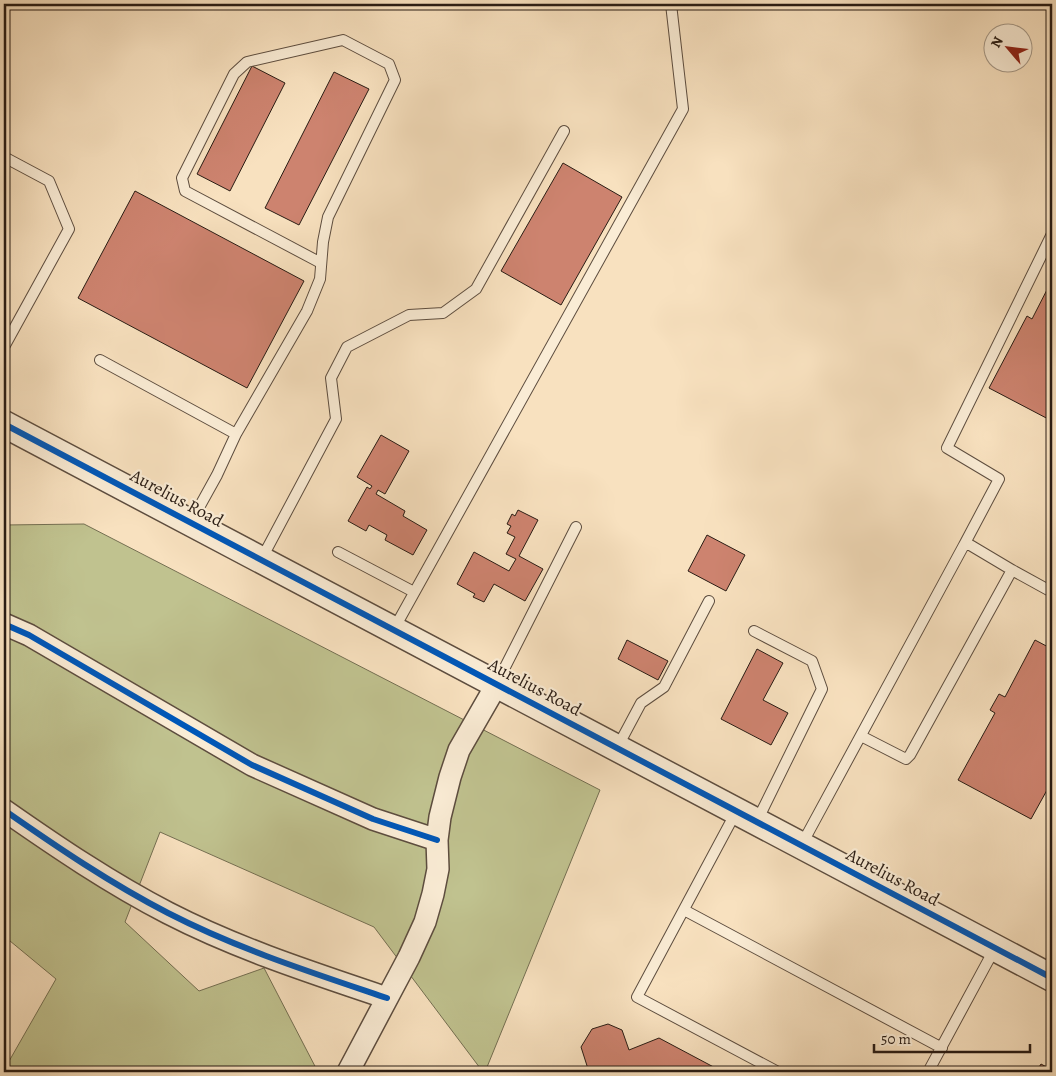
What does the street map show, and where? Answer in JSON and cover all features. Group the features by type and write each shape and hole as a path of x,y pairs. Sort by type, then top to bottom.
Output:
{"street":[{"name":"Aurelius Road","path":"4,424 1052,978"},
{"path":"4,624 29,635 252,765 373,820 437,840"},
{"path":"348,1072 425,922 438,869 437,840 440,817 459,750 497,684"},
{"path":"4,810 105,878 168,913 218,937 387,998"}],"lane":[{"path":"393,630 683,109 671,4"},
{"path":"191,523 217,475 236,434 307,311 320,279 323,242 328,217 395,80 389,64 343,40 246,62 234,74 182,178 186,191 321,263"},
{"path":"261,560 336,419 331,378 347,347 409,315 443,313 476,289 564,131"},
{"path":"4,157 49,181 69,230 4,347"},
{"path":"801,845 999,479 947,448 1052,234"},
{"path":"100,360 236,434"},
{"path":"497,684 576,527"},
{"path":"964,545 970,545 1052,592"},
{"path":"338,552 414,592"},
{"path":"860,736 906,759 910,755 1012,570"},
{"path":"617,748 641,702 664,687 709,601"},
{"path":"754,631 812,661 822,689 746,816 684,910 637,997 778,1072"},
{"path":"684,910 942,1048"},
{"path":"928,1072 995,948"}],"green space":[{"path":"84,524 600,790 485,1072 483,1072 374,927 160,832 125,922 199,991 264,968 318,1072 4,1072 56,979 4,936 4,525"}],"building":[{"path":"252,66 285,83 230,191 197,174"},
{"path":"334,72 369,89 299,225 265,208"},
{"path":"563,163 622,197 561,305 501,271"},
{"path":"135,191 304,281 247,388 78,298"},
{"path":"1052,280 1052,421 989,388 1027,316 1032,319"},
{"path":"381,435 409,451 385,494 378,490 376,494 405,511 403,516 427,530 413,555 385,540 387,535 369,525 366,531 348,521 367,487 370,489 372,486 357,477"},
{"path":"518,510 538,520 519,556 543,569 525,601 494,584 484,602 473,597 475,594 457,584 474,552 509,571 516,559 506,554 515,537 507,533 511,526 507,524 512,514 515,516"},
{"path":"707,535 745,555 726,591 688,571"},
{"path":"627,640 668,661 658,680 618,659"},
{"path":"1035,640 1052,649 1052,781 1031,819 958,780 995,713 990,710 999,694 1005,697"},
{"path":"757,649 783,663 763,700 788,713 771,745 721,719"},
{"path":"608,1024 622,1030 629,1050 659,1038 723,1072 589,1072 581,1047 592,1029"},
{"path":"1041,1064 1052,1070 1052,1072 1036,1072"}],"cycle path":[{"path":"4,424 1052,978"},
{"path":"4,624 29,635 252,765 373,819 437,840"},
{"path":"4,810 105,877 194,926 304,970 387,998"}]}
